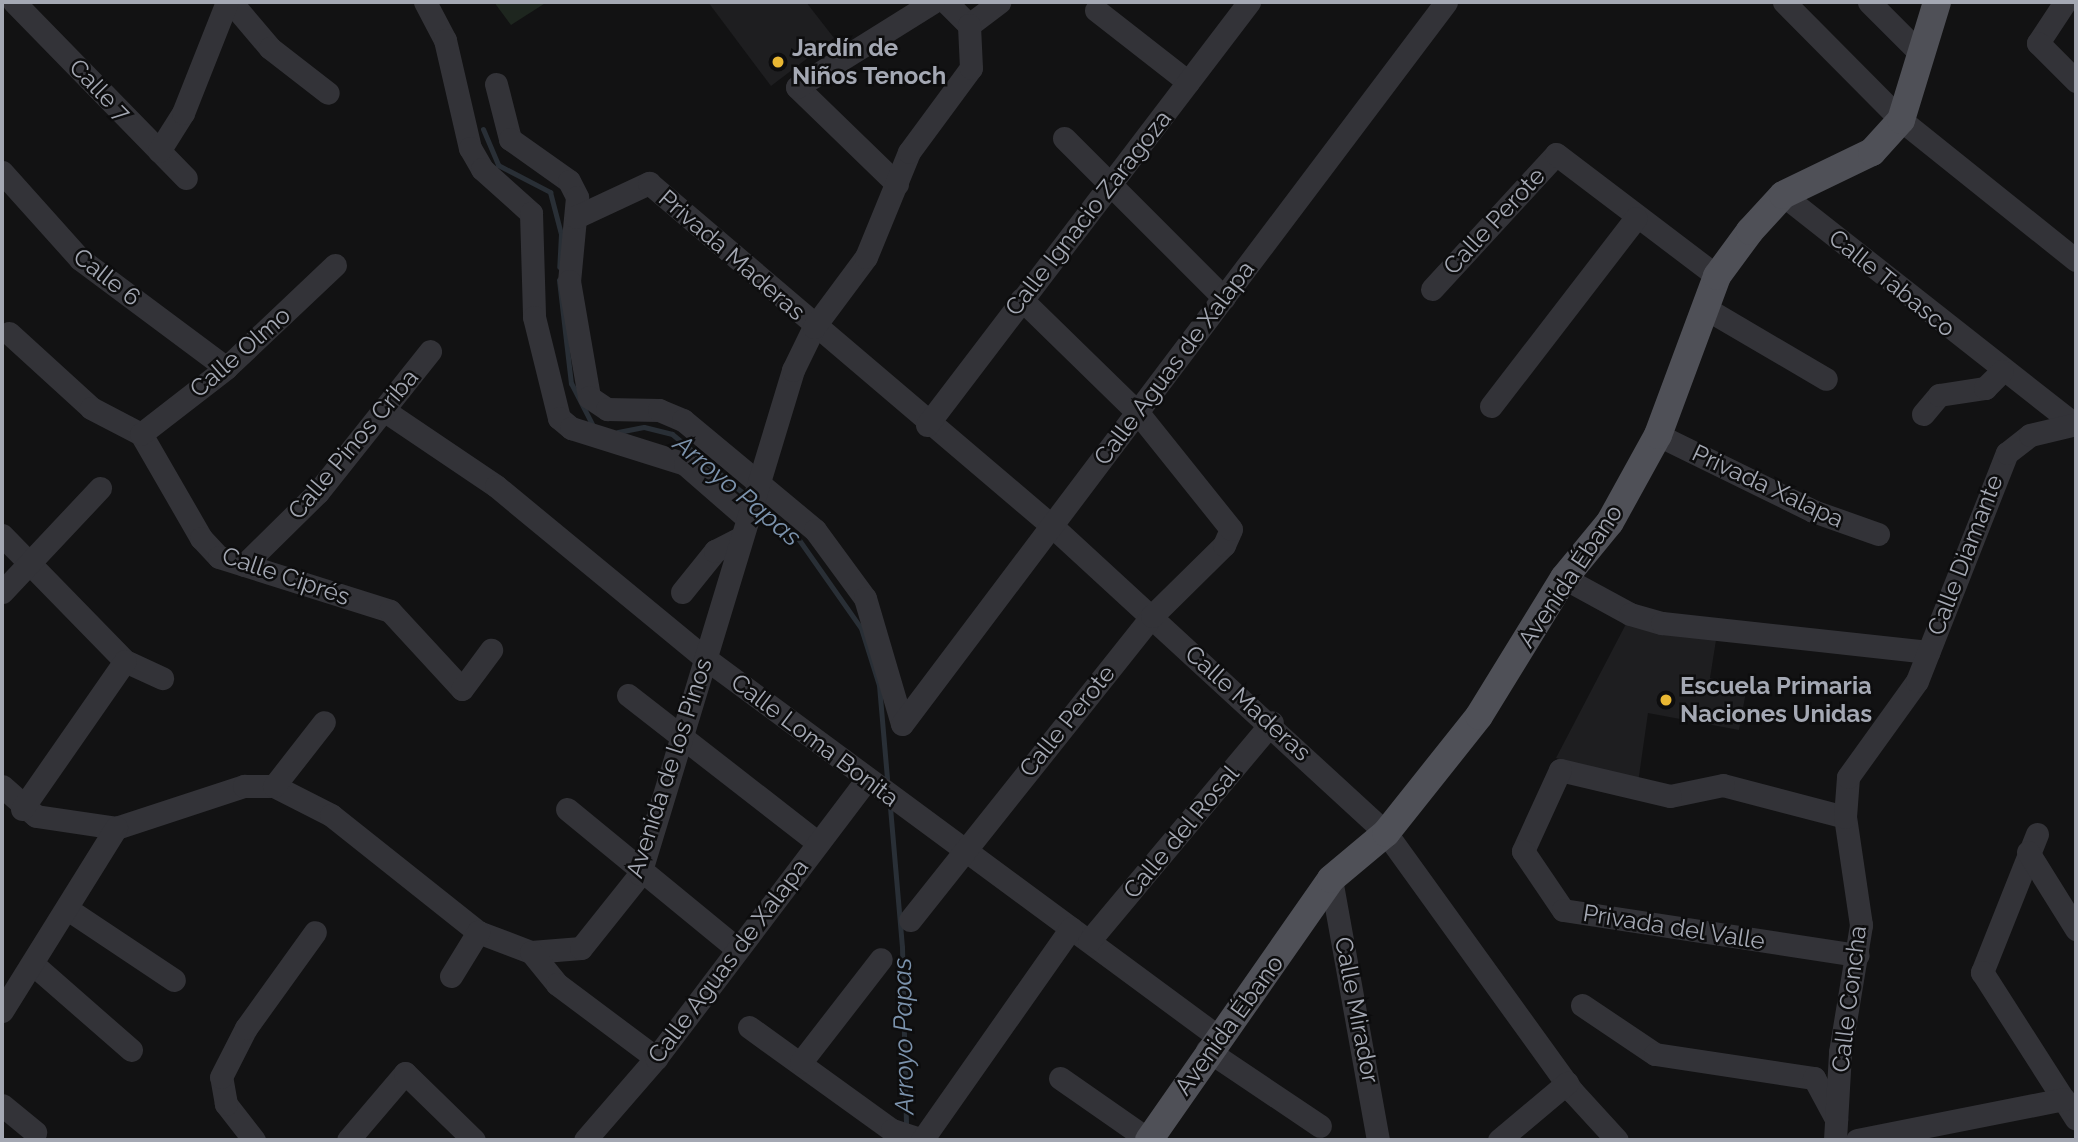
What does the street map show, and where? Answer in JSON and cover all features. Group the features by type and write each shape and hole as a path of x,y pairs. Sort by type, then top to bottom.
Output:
{"main road":[{"name":"Avenida Ébano","path":"1149,1140 1212,1043 1331,879 1386,833 1479,716 1564,578 1610,522 1658,435 1717,276 1783,195 1872,152 1901,120 1918,51 1937,2"}],"street":[{"path":"2,11 13,2"},
{"name":"Calle 7","path":"13,2 186,178"},
{"path":"159,151 183,113 229,2 270,48 328,93"},
{"path":"425,2 445,40 470,148 482,169 531,213 534,317 559,418 571,428 685,464 750,506"},
{"path":"897,184 797,87 933,2"},
{"path":"946,2 969,25 999,2"},
{"name":"Calle Ignacio Zaragoza","path":"927,425 1249,2"},
{"name":"Calle Aguas de Xalapa","path":"750,506 815,530 865,598 902,724 1446,2"},
{"path":"1784,2 1901,120 2075,258"},
{"path":"1869,2 1918,51"},
{"path":"2065,2 2038,43 2076,81"},
{"path":"1096,10 1188,82"},
{"name":"Avenida de los Pinos","path":"2,787 22,809 70,825 116,828 244,786 274,786 331,815 478,932 531,952 581,948 640,874 750,506 814,327 866,257 908,152 971,68 969,25"},
{"path":"496,84 510,139 569,181 576,216 569,281 574,341 589,397 607,409 659,410 683,420 750,506"},
{"path":"1064,138 1223,298"},
{"name":"Calle Perote","path":"1432,289 1556,154 1636,218"},
{"name":"Calle 6","path":"2,172 80,259 226,368"},
{"name":"Privada Maderas","path":"576,216 649,183 814,327"},
{"name":"Calle Tabasco","path":"1783,195 2002,370 2075,424"},
{"path":"1491,406 1636,218 1717,276"},
{"name":"Calle Olmo","path":"141,434 226,368 335,265"},
{"path":"1021,299 1138,413"},
{"path":"1705,308 1826,379"},
{"name":"Calle Maderas","path":"814,327 927,425 1052,526 1272,722 1386,833 1609,1138"},
{"path":"9,333 91,408 141,434"},
{"name":"Calle Pinos Criba","path":"244,565 318,492 430,351"},
{"path":"1923,414 1939,395 1985,388 2002,370"},
{"name":"Calle Loma Bonita","path":"385,411 496,486 705,657 960,851 1080,935 1212,1043 1320,1126"},
{"name":"Calle Perote","path":"910,920 960,851 1152,616 1224,545 1231,529 1138,413"},
{"name":"Calle Diamante","path":"1845,817 1848,777 1917,681 2007,453 2030,435 2075,424"},
{"name":"Calle Ciprés","path":"141,434 201,538 219,557 390,611 462,689 491,650"},
{"name":"Privada Xalapa","path":"1658,435 1813,511 1878,534"},
{"path":"2,592 100,488"},
{"path":"682,592 750,506"},
{"path":"2,535 125,661 162,678"},
{"path":"1564,578 1630,614 1662,623 1928,652"},
{"path":"22,809 125,661"},
{"path":"628,695 818,843"},
{"path":"274,786 324,722"},
{"name":"Calle del Rosal","path":"916,1139 1080,935 1272,722"},
{"name":"Privada del Valle","path":"1845,817 1723,785 1670,796 1560,771 1523,851 1563,909 1858,955"},
{"name":"Calle Aguas de Xalapa","path":"585,1140 656,1058 736,948 867,779"},
{"path":"567,809 640,874 736,948"},
{"name":"Calle Concha","path":"1835,1130 1861,925 1845,817"},
{"path":"2,1011 69,910 116,828"},
{"path":"2076,929 2033,843 1982,972 2076,1119"},
{"name":"Calle Mirador","path":"1331,879 1378,1140"},
{"path":"69,910 174,980"},
{"path":"253,1140 219,1090 246,1028 315,932"},
{"path":"450,976 478,932"},
{"path":"531,952 557,984 656,1058"},
{"path":"801,1062 881,959"},
{"path":"34,965 131,1050"},
{"path":"1581,1005 1655,1054 1814,1079 1835,1130"},
{"path":"749,1027 916,1139"},
{"path":"348,1140 405,1073 474,1140"},
{"path":"1060,1077 1149,1140"},
{"path":"1499,1140 1567,1083"},
{"path":"1857,1140 2064,1099"},
{"path":"2,1105 35,1132"}],"shaded area":[{"path":"494,2 547,2 511,25"},
{"name":"Jardín de Niños Tenoch","path":"708,2 806,2 834,38 771,86"},
{"name":"Escuela Primaria Naciones Unidas","path":"1626,624 1716,640 1710,678 1747,686 1739,730 1648,713 1638,783 1556,758"}],"waterway":[{"name":"Arroyo Papas","path":"483,129 498,165 550,192 561,234 559,267"},
{"name":"Arroyo Papas","path":"559,280 571,383 592,424"},
{"name":"Arroyo Papas","path":"618,432 644,427 672,434 748,497"},
{"name":"Arroyo Papas","path":"758,505 797,537 861,628 879,685 887,779"},
{"name":"Arroyo Papas","path":"890,807 902,947 906,1127"}],"place":[{"name":"Jardín de Niños Tenoch","path":"778,62"},
{"name":"Escuela Primaria Naciones Unidas","path":"1666,700"}]}
